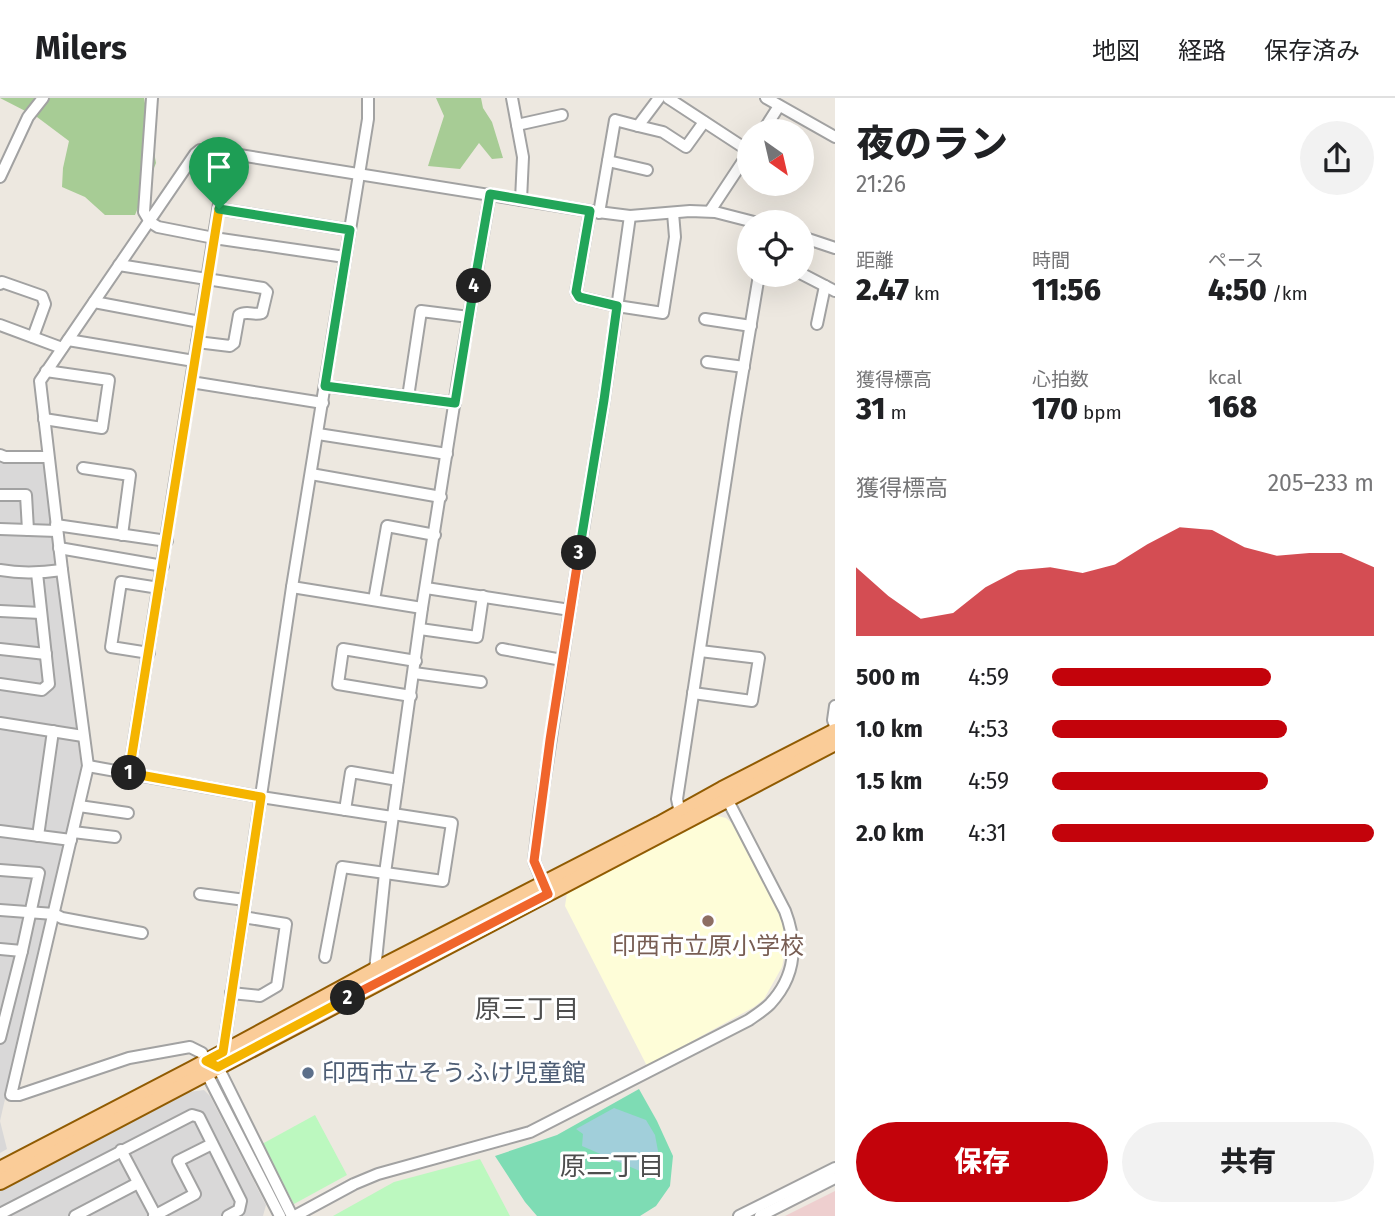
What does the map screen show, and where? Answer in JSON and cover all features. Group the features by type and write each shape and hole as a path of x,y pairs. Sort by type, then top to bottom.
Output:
{"main road":[{"path":"0,1169 210,1067 223,1052 375,970 545,889 680,813 725,795 835,729"},
{"path":"0,1182 545,889 725,795 835,743"}],"street":[{"path":"0,177 28,117 43,98"},
{"path":"152,98 144,212 149,222 158,227 214,238 345,257"},
{"path":"223,1052 292,587 368,119 368,98"},
{"path":"512,98 523,157 521,200"},
{"path":"638,126 659,98"},
{"path":"668,98 737,144"},
{"path":"766,98 835,137"},
{"path":"771,119 779,106"},
{"path":"517,125 562,115"},
{"path":"673,213 675,237 663,313 579,297 576,292 608,161 615,120 663,131 686,148 705,122"},
{"path":"725,795 792,928 792,965 785,984 770,1004 748,1020 530,1132 378,1174 293,1216 202,1053 190,1047 129,1058 19,1095 11,1095 88,766 40,381 197,151 228,153 595,212 630,216 710,211 737,217"},
{"path":"129,773 228,153"},
{"path":"608,161 647,170"},
{"path":"710,211 737,170"},
{"path":"375,970 385,873 422,608 490,194"},
{"path":"219,209 350,230"},
{"path":"545,889 534,861 630,216"},
{"path":"814,241 835,248"},
{"path":"119,265 263,288 267,292 262,313 244,312 239,315 234,344 230,346 197,342"},
{"path":"814,280 830,289 817,324"},
{"path":"0,284 2,282 42,296 45,304 33,337"},
{"path":"680,813 677,799 758,287"},
{"path":"94,302 200,322"},
{"path":"408,397 421,311 469,317"},
{"path":"705,319 751,326"},
{"path":"0,325 33,337 65,344 194,361"},
{"path":"707,362 744,367"},
{"path":"44,419 102,428 109,380 47,371"},
{"path":"191,382 323,403"},
{"path":"325,386 455,403"},
{"path":"318,434 447,454"},
{"path":"0,455 48,457"},
{"path":"83,468 130,475 122,535"},
{"path":"311,474 440,497"},
{"path":"0,495 26,495 28,530"},
{"path":"374,600 387,526 435,535"},
{"path":"0,529 57,528 167,541"},
{"path":"59,548 163,566"},
{"path":"0,570 37,573 62,570"},
{"path":"0,684 42,690 49,684 37,573"},
{"path":"149,653 111,648 121,583 159,588"},
{"path":"292,587 422,608"},
{"path":"426,588 570,610"},
{"path":"420,629 477,637 483,596"},
{"path":"0,611 41,613"},
{"path":"0,649 46,654"},
{"path":"411,696 338,684 343,649 481,682"},
{"path":"502,649 562,660"},
{"path":"693,694 752,701 759,658 700,651"},
{"path":"835,706 835,729"},
{"path":"0,723 83,736"},
{"path":"38,836 53,731"},
{"path":"88,766 261,797 452,823 443,881 342,867 325,957"},
{"path":"345,810 351,772 398,780"},
{"path":"79,806 128,813"},
{"path":"0,831 38,836 115,837"},
{"path":"0,870 39,873 0,1038"},
{"path":"200,894 245,900"},
{"path":"0,909 54,914 62,918 142,933"},
{"path":"231,993 260,996 277,986 286,924 243,917"},
{"path":"0,949 22,951"},
{"path":"210,1067 280,1216"},
{"path":"0,1214 192,1115 199,1117 241,1201 239,1210 228,1216"},
{"path":"121,1150 155,1216 195,1194 178,1161 212,1144"},
{"path":"739,1216 835,1168"},
{"path":"760,1216 835,1178"},
{"path":"75,1216 138,1183"}],"shaded area":[{"path":"0,459 45,461 81,767 0,1121"},
{"path":"718,816 733,824 784,923 786,931 782,967 764,999 754,1007 647,1066 565,906 567,893 708,818"},
{"path":"204,1090 210,1096 266,1205 263,1216 0,1216 0,1191 189,1092"},
{"path":"0,1121 7,1149 0,1153"},
{"path":"835,1191 835,1216 785,1216"}],"green space":[{"path":"0,98 144,98 156,163 135,215 105,215 85,197 62,187 69,141 37,117"},
{"path":"436,98 481,98 503,158 492,159 479,143 460,169 428,166 444,116"},
{"path":"639,1089 673,1156 670,1186 656,1206 640,1216 537,1216 495,1156 557,1135"},
{"path":"315,1115 347,1175 294,1204 262,1144"},
{"path":"480,1159 510,1216 333,1216 394,1182"}],"water":[{"path":"614,1108 646,1120 655,1135 658,1151 656,1164 649,1175 582,1146 583,1134 576,1129"}],"place":[{"name":"印西市立原小学校","path":"708,921"},
{"name":"印西市立そうふけ児童館","path":"308,1073"}],"district":[{"name":"原三丁目","path":"527,1009"},
{"name":"原二丁目","path":"612,1166"}],"route":[{"path":"490,194 590,211 576,292 579,297 617,306 539,818 534,861 548,894 218,1067 206,1061 223,1052 261,797 129,773 219,209 350,230 325,386 455,403 490,194"}]}
